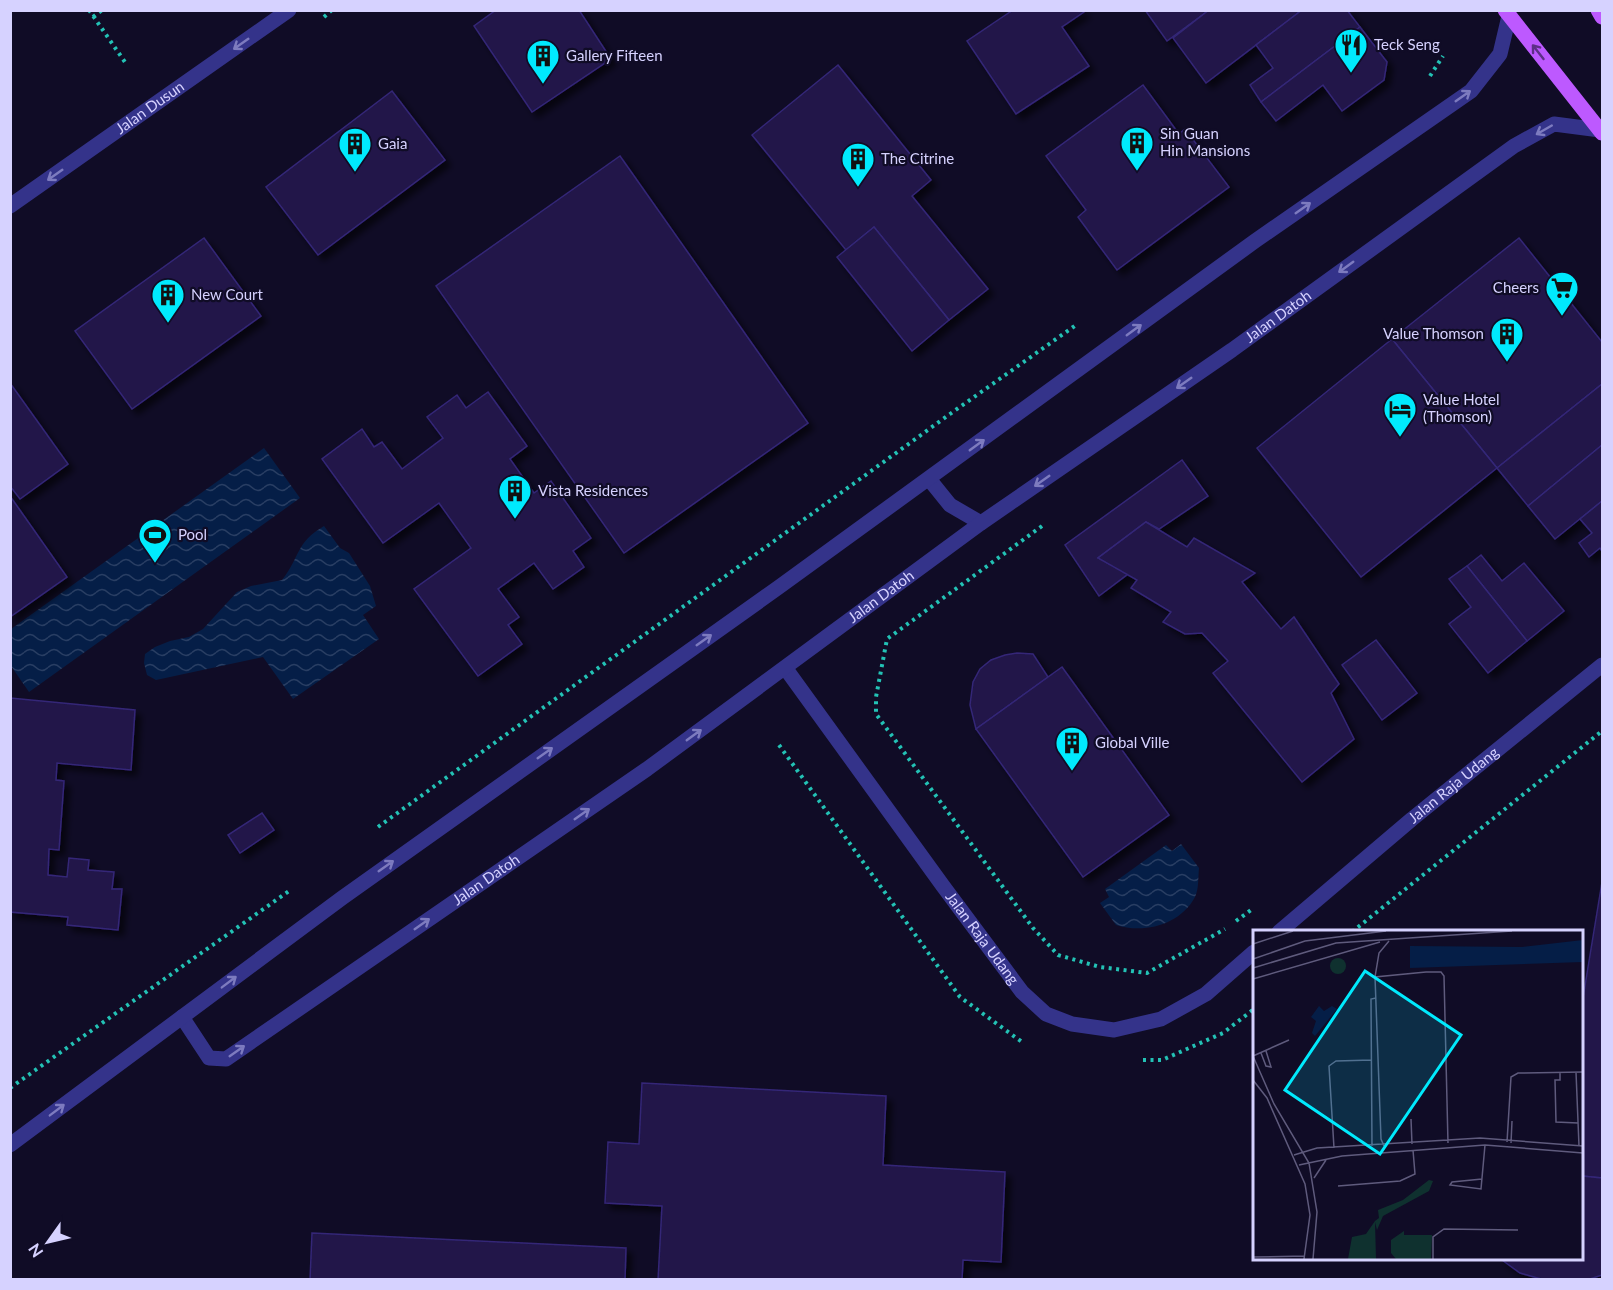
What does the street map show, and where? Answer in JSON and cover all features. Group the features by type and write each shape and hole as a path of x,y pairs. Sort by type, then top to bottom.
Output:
{"main road":[{"path":"1598,10 1602,17"},
{"path":"1507,13 1601,132"}],"street":[{"name":"Jalan Dusun","path":"10,206 289,10"},
{"path":"10,1145 342,898 929,479 1255,241 1471,90 1500,54 1507,13"},
{"name":"Jalan Datoh","path":"182,1017 209,1058 226,1059 647,769 786,669 981,523 1232,350 1514,146 1554,124 1601,132"},
{"path":"929,479 950,505 981,523"},
{"name":"Jalan Raja Udang","path":"1281,930 1412,819 1602,665"},
{"name":"Jalan Raja Udang","path":"786,669 1022,992 1047,1014 1072,1024 1114,1030 1161,1019 1206,994 1253,953"}],"path":[{"path":"89,10 127,65"},
{"path":"93,17 102,10"},
{"path":"1430,76 1443,56"},
{"path":"369,833 1077,325"},
{"path":"876,697 876,714 1033,928 1058,955 1100,967 1148,974 1213,937 1258,905"},
{"path":"1354,930 1602,731"},
{"path":"10,1088 296,886"}],"water":[{"name":"Pool","path":"264,448 300,498 29,692 11,666 11,629"},
{"path":"324,526 340,548 349,553 370,586 376,606 363,615 379,639 293,699 263,657 156,680 147,675 144,663 145,654 155,647 189,637 203,629 237,592 251,586 282,580 303,544"},
{"path":"1181,844 1199,868 1198,887 1188,907 1171,921 1160,925 1127,928 1116,925 1100,903 1109,897 1105,889 1166,845 1172,851"}],"building":[{"name":"Gallery Fifteen","path":"496,10 579,10 611,59 532,112 474,26"},
{"path":"1013,10 1083,10 1084,12 1062,27 1089,66 1016,114 967,41"},
{"path":"1145,10 1209,10 1167,41"},
{"path":"1209,10 1302,10 1206,83 1173,38"},
{"path":"1302,10 1347,10 1360,27 1261,102 1250,85 1273,68 1256,45"},
{"path":"1360,27 1387,62 1384,80 1342,111 1323,85 1276,121 1261,102"},
{"name":"The Citrine","path":"838,65 931,180 912,196 988,289 949,320 874,227 846,250 752,135"},
{"name":"Sin Guan Hin Mansions","path":"1143,85 1179,134 1185,129 1229,187 1117,270 1078,217 1086,210 1046,156"},
{"name":"Gaia","path":"392,91 445,160 318,255 266,187"},
{"path":"620,156 808,423 624,553 436,286"},
{"path":"874,227 949,320 912,351 837,257"},
{"name":"New Court","path":"204,238 261,316 132,409 75,331"},
{"name":"Value Thomson","path":"1519,238 1602,342 1602,384 1497,468 1392,339"},
{"path":"1392,339 1497,468 1361,577 1257,448"},
{"path":"10,383 68,464 20,499 10,486"},
{"path":"1602,384 1602,445 1528,506 1497,468"},
{"name":"Vista Residences","path":"488,392 527,446 510,459 534,493 551,481 591,538 573,551 584,567 553,589 534,563 498,589 519,617 508,625 522,644 478,676 414,589 471,548 439,503 383,543 322,459 362,429 374,447 382,442 402,469 443,438 427,417 457,395 466,408"},
{"path":"1602,445 1602,501 1555,539 1528,506"},
{"path":"1182,460 1208,496 1159,529 1146,522 1098,558 1128,574 1099,596 1065,545"},
{"path":"10,496 67,577 10,617"},
{"path":"1602,501 1602,551 1600,548 1589,557 1579,543 1592,533 1580,519"},
{"path":"1146,522 1187,547 1194,538 1255,573 1242,582 1281,629 1294,617 1339,684 1331,693 1354,739 1302,782 1213,673 1228,661 1202,633 1185,634 1163,622 1171,612 1131,588 1137,580 1098,558"},
{"path":"1481,555 1502,581 1524,563 1564,611 1527,641 1467,566"},
{"path":"1467,566 1527,641 1488,673 1449,624 1471,607 1449,579"},
{"path":"1376,640 1417,693 1382,720 1342,665"},
{"path":"1017,653 1033,654 1048,677 976,729 970,705 973,682 980,669 991,660"},
{"name":"Global Ville","path":"1062,667 1169,815 1083,877 976,729"},
{"path":"10,698 135,710 131,770 57,763 56,780 64,781 59,850 49,849 48,875 67,877 69,858 89,860 88,870 114,872 112,889 122,889 118,930 67,925 68,917 10,912"},
{"path":"262,813 274,830 240,853 228,835"},
{"path":"1602,882 1602,1178 1583,1176 1583,998"},
{"path":"642,1083 886,1096 883,1165 1005,1172 1001,1262 963,1260 962,1280 658,1280 662,1206 605,1203 608,1142 639,1144"},
{"path":"1583,1176 1602,1178 1602,1275 1587,1280 1541,1279 1520,1273 1502,1260 1583,1260"},
{"path":"312,1233 626,1248 625,1280 310,1280"}],"place":[{"name":"Teck Seng","path":"1351,74"},
{"name":"Gallery Fifteen","path":"543,85"},
{"name":"Sin Guan Hin Mansions","path":"1137,172"},
{"name":"Gaia","path":"355,173"},
{"name":"The Citrine","path":"858,188"},
{"name":"Cheers","path":"1562,317"},
{"name":"New Court","path":"168,324"},
{"name":"Value Thomson","path":"1507,363"},
{"name":"Value Hotel (Thomson)","path":"1400,438"},
{"name":"Vista Residences","path":"515,520"},
{"name":"Pool","path":"155,564"},
{"name":"Global Ville","path":"1072,772"}]}
